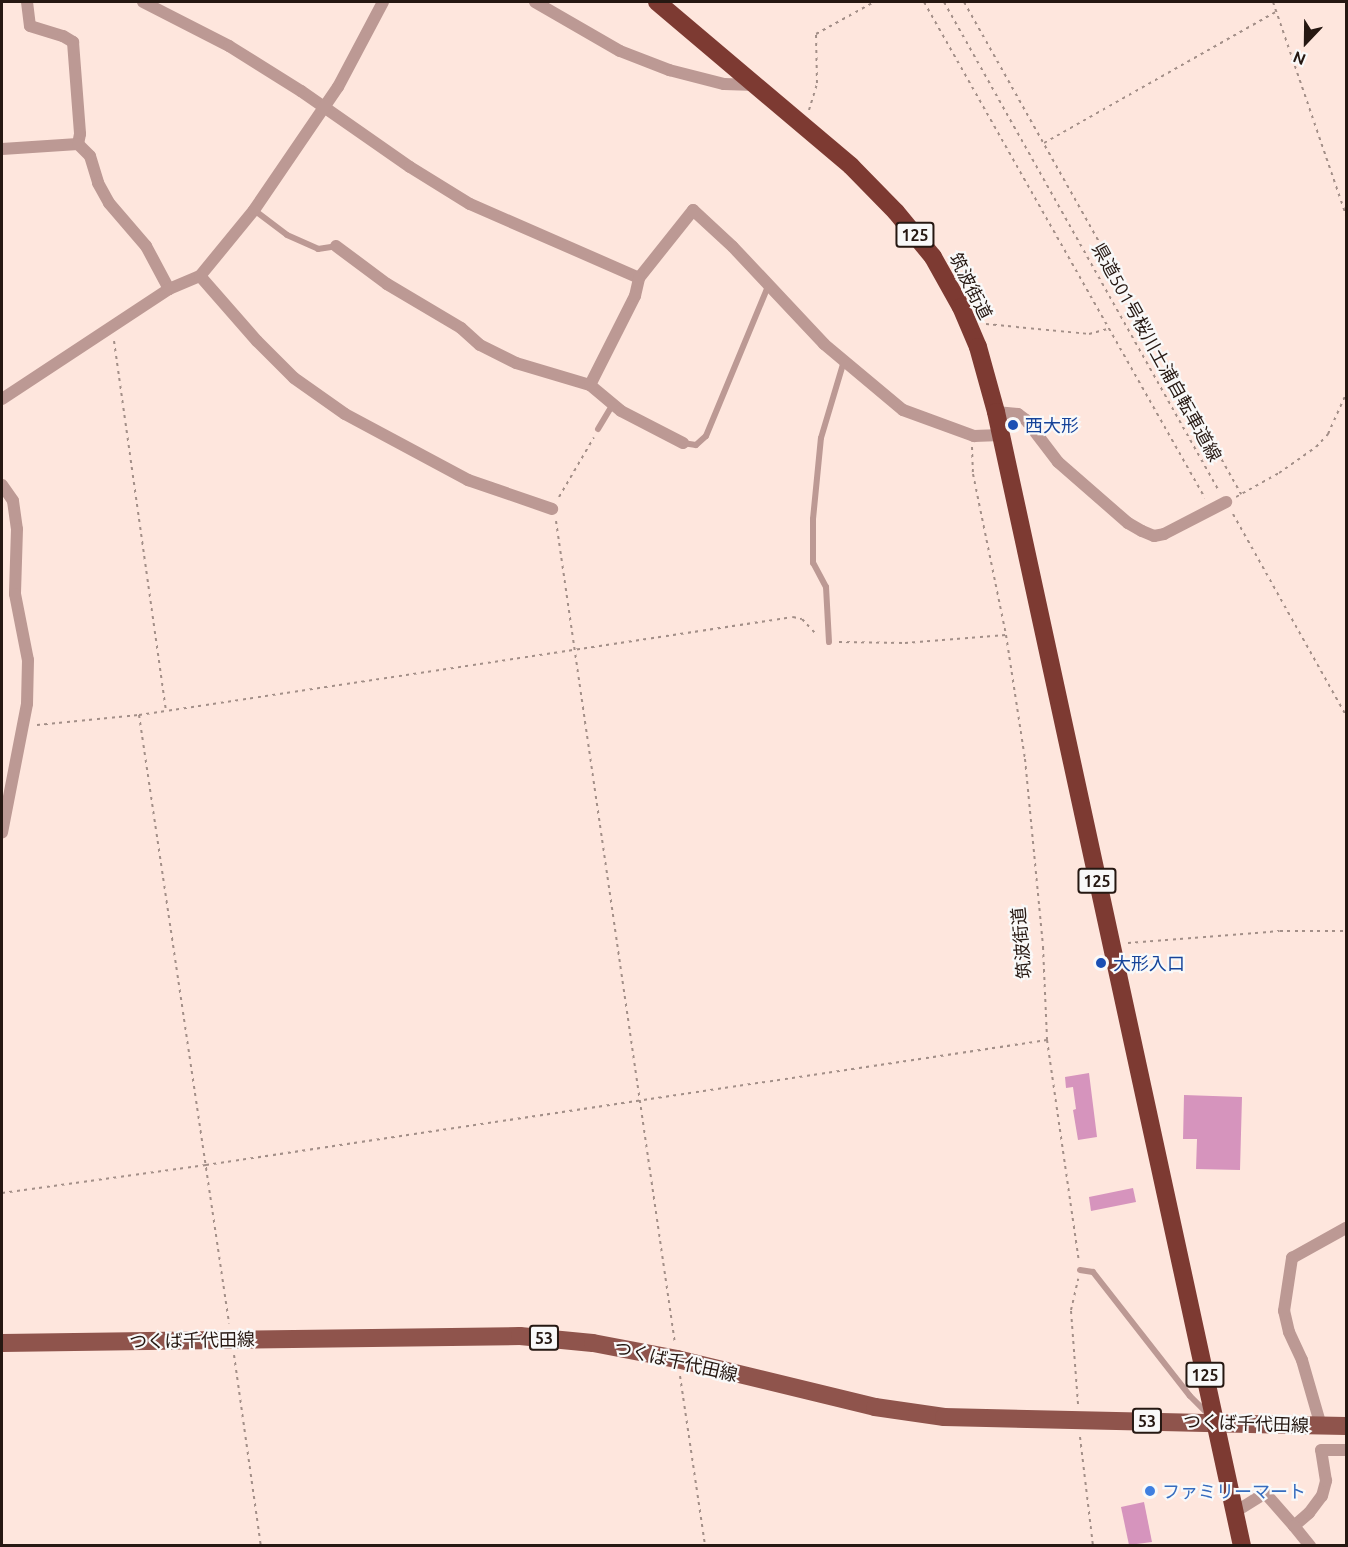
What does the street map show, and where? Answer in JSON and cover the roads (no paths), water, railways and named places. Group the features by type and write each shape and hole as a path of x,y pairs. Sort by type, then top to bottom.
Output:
{"highway":[{"name":"筑波街道","path":"657,2 851,166 896,212 933,257 969,328 988,378 1242,1545"}],"main road":[{"name":"つくば千代田線","path":"2,1343 520,1336 592,1343 677,1359 875,1407 944,1417 1347,1426"}],"street":[{"path":"27,2 30,26 63,36 73,42 80,134 78,144"},
{"path":"143,2 229,46 324,106 410,167 470,204 639,278"},
{"path":"2,399 169,289 200,276 254,210 338,87 383,2"},
{"path":"536,2 620,51 669,70 724,84 754,85"},
{"path":"2,149 78,144 90,156 98,183 109,203 146,246 169,289"},
{"path":"590,385 635,296 639,278 693,210 844,361 903,410 974,436 1001,435"},
{"path":"336,246 387,284 461,328 480,345 516,363 590,385 621,411 683,443"},
{"path":"200,276 257,341 294,378 345,414 468,480 552,509"},
{"path":"996,412 1018,414 1026,420 1058,462 1128,523 1154,536 1164,534 1226,502"},
{"path":"2,485 13,501 18,529 15,594 28,660 27,704 2,833"},
{"path":"1321,1426 1302,1360 1289,1332 1284,1311 1292,1258 1347,1228"},
{"path":"1294,1526 1322,1496 1326,1481 1321,1450 1347,1450"},
{"path":"1235,1512 1265,1493 1310,1545"}],"lane":[{"path":"254,210 286,235 318,249 336,246"},
{"path":"683,443 696,445 706,436 768,285"},
{"path":"830,642 826,588 813,563 813,519 821,438 844,361"},
{"path":"598,429 614,403"},
{"path":"1080,1270 1092,1272 1190,1396 1215,1422"}],"place":[{"name":"西大形","path":"1013,425"},
{"name":"大形入口","path":"1101,963"},
{"name":"ファミリーマート","path":"1150,1491"}]}
